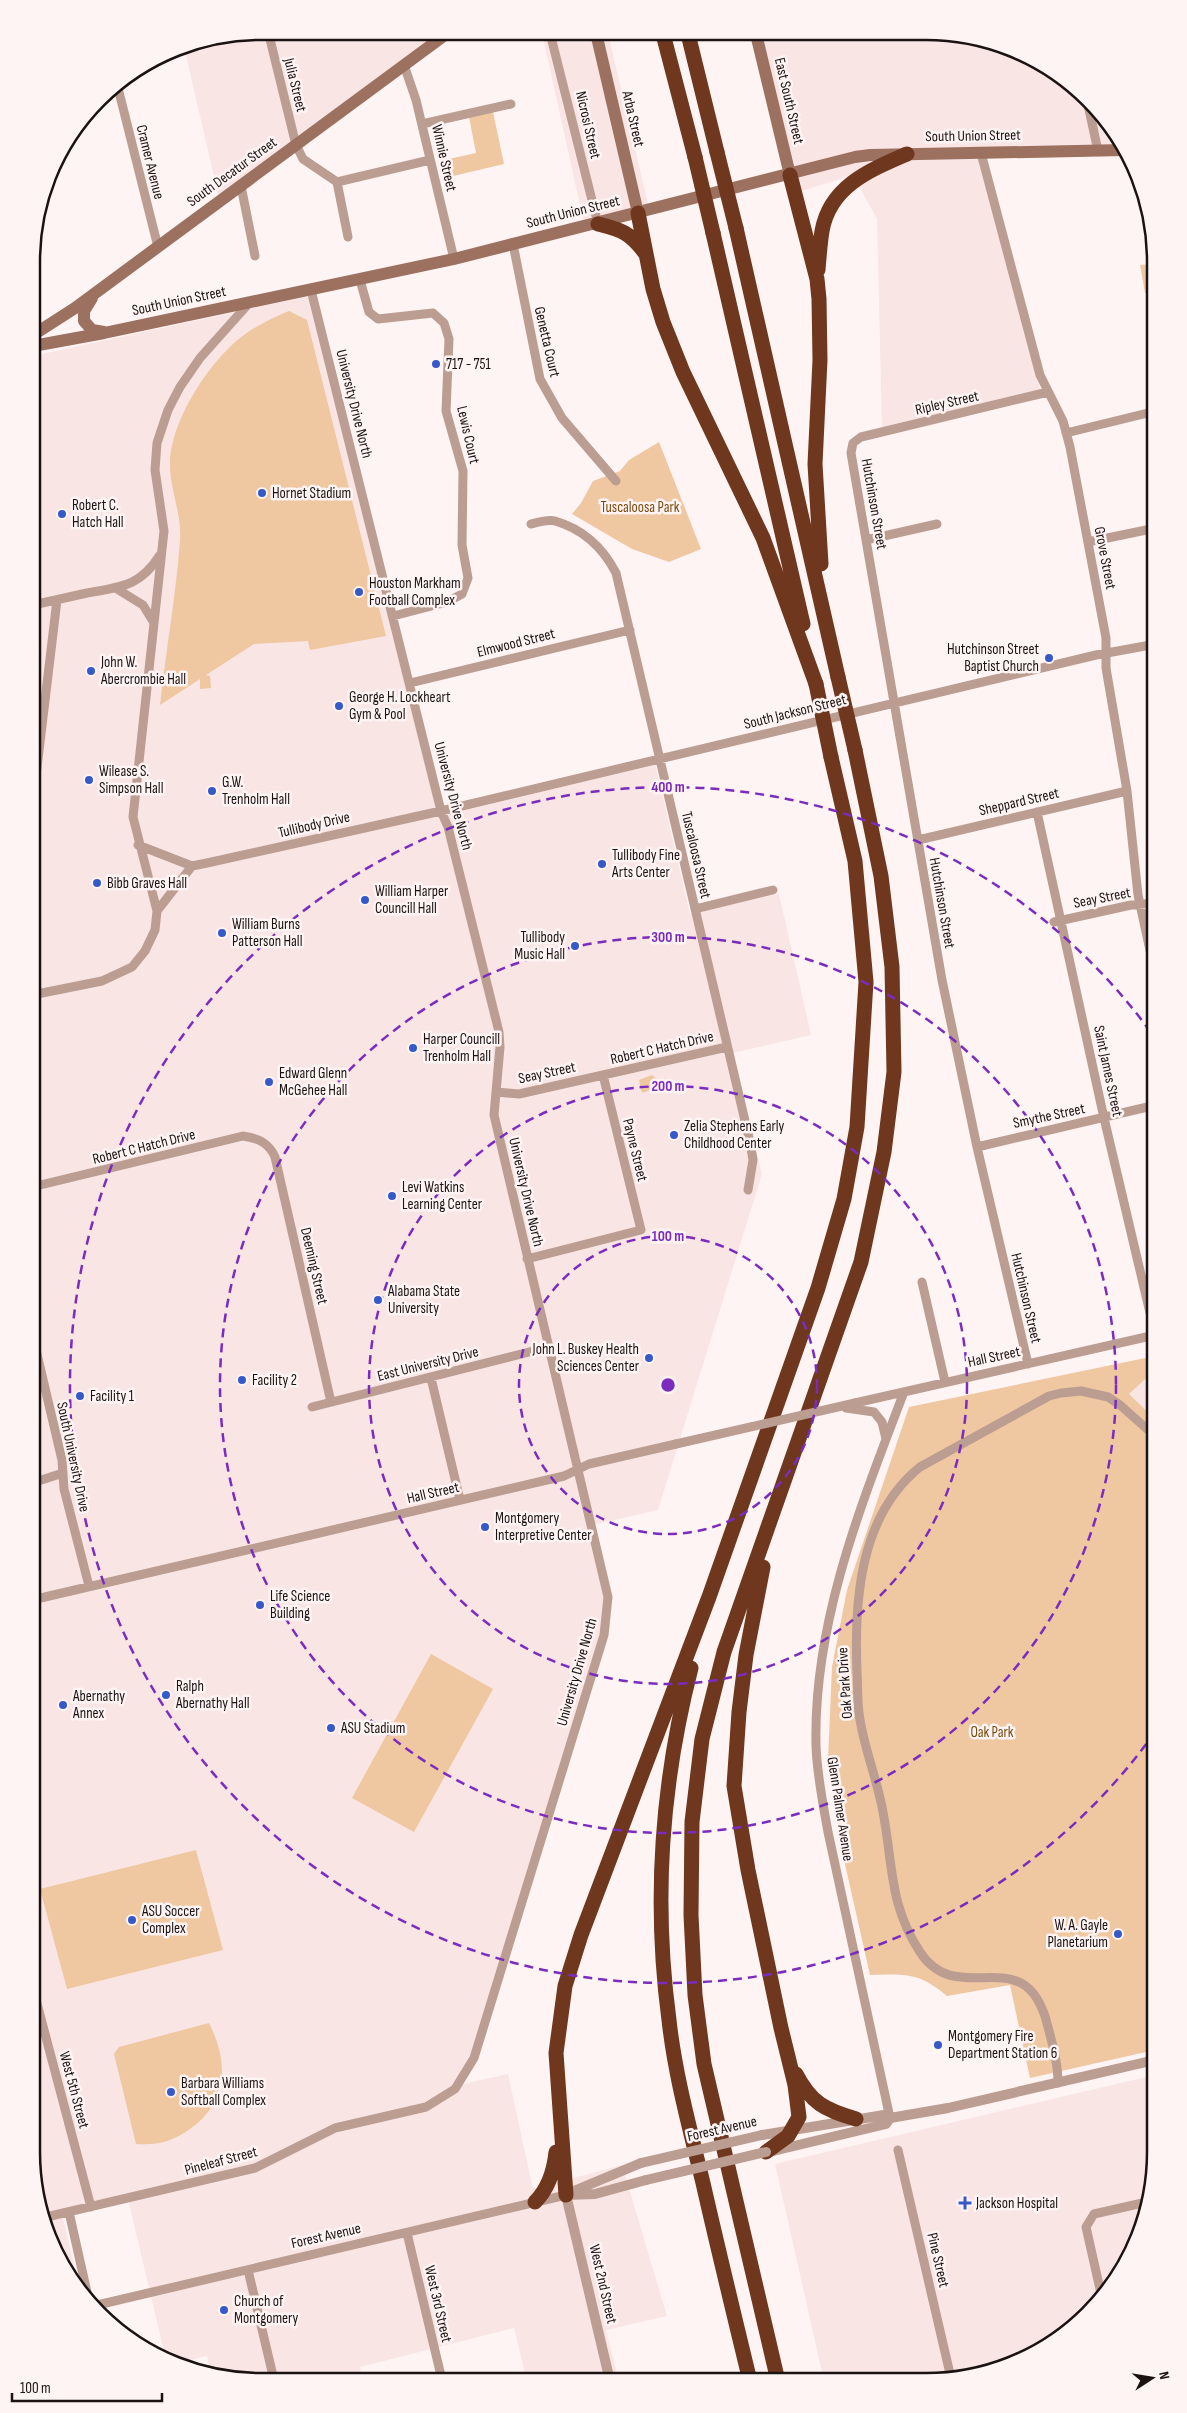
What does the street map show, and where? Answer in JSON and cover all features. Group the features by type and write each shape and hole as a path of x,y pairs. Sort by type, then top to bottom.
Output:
{"highway":[{"path":"566,2195 556,2053 565,1986 581,1935 710,1597 818,1288 844,1199 857,1127 866,982 855,861 713,233 665,40"},
{"path":"689,40 736,228 855,750 881,876 892,967 894,1072 884,1152 861,1262 724,1652 702,1739 692,1822 691,1915 696,1995 704,2064 776,2373"},
{"path":"826,623 815,464 820,352 817,278 822,229 835,200 858,177 907,154"},
{"path":"790,174 817,278"},
{"path":"638,213 656,297 673,348 759,529 816,684"},
{"path":"598,224 624,231 635,239 647,256"},
{"path":"766,2152 788,2136 799,2117 748,1870 734,1786 739,1712 746,1655 760,1578 782,1490"},
{"path":"710,1597 680,1711 665,1801 660,1878 662,1954 669,2021 681,2096 748,2373"},
{"path":"788,2057 800,2081 820,2106 856,2119"},
{"path":"535,2202 549,2184 555,2167 560,2118"}],"main road":[{"name":"South Decatur Street","path":"40,330 96,292 241,186 404,65 433,40"},
{"name":"Arba Street","path":"598,40 638,213"},
{"name":"East South Street","path":"757,40 790,174"},
{"name":"South Union Street","path":"40,345 360,280 454,259 598,224 854,157 907,154 1117,150"},
{"path":"96,292 85,308 83,317 92,330 108,332"}],"street":[{"name":"Julia Street","path":"270,40 296,145"},
{"name":"Nicrosi Street","path":"552,40 598,224"},
{"name":"Winnie Street","path":"404,65 411,80 454,259"},
{"name":"Cramer Avenue","path":"119,92 158,247"},
{"path":"422,124 511,104"},
{"path":"1090,113 1098,151"},
{"path":"296,145 303,159 337,182 348,237"},
{"name":"Grove Street","path":"981,153 1040,375 1063,421 1066,433 1106,638 1106,668 1126,791 1140,904 1147,936"},
{"path":"337,182 430,160"},
{"path":"241,186 255,256"},
{"name":"Genetta Court","path":"513,244 540,380 562,418 616,481"},
{"name":"Lewis Court","path":"360,280 369,312 378,319 433,313 444,323 448,339 446,410 462,470 462,545 468,578 466,589 456,599 393,616"},
{"name":"University Drive North","path":"311,290 441,811 448,826 499,1032 500,1047 494,1115 608,1597 604,1635 474,2058 455,2089"},
{"path":"40,993 90,984 126,971 145,951 155,930 157,910 138,844 133,818 133,805 162,553 163,519 155,470 160,433 175,397 200,358 251,301"},
{"name":"Ripley Street","path":"853,443 861,436 1048,392"},
{"path":"1066,433 1147,413"},
{"name":"Hutchinson Street","path":"853,443 851,453 942,980 977,1147 1028,1364"},
{"name":"Tuscaloosa Street","path":"531,524 553,521 588,537 600,547 616,573 753,1160 748,1190"},
{"path":"866,540 937,524"},
{"path":"1088,542 1147,530"},
{"path":"40,604 117,589 141,578 149,571 162,553"},
{"path":"117,589 143,605 154,623"},
{"path":"40,742 57,600"},
{"name":"Elmwood Street","path":"410,683 630,630"},
{"name":"South Jackson Street","path":"441,811 894,702 1147,646"},
{"name":"Sheppard Street","path":"918,840 1126,791"},
{"name":"Tullibody Drive","path":"192,866 441,811"},
{"name":"Saint James Street","path":"1037,812 1058,921 1147,1297"},
{"path":"138,844 192,866 157,910"},
{"path":"695,908 773,890"},
{"name":"Seay Street","path":"1058,921 1147,904"},
{"name":"Robert C Hatch Drive","path":"603,1075 727,1047"},
{"name":"Seay Street","path":"496,1092 519,1094 603,1075"},
{"name":"Payne Street","path":"527,1259 641,1230 603,1075"},
{"name":"Smythe Street","path":"977,1147 1147,1107"},
{"name":"Robert C Hatch Drive","path":"40,1185 243,1136 261,1140"},
{"name":"Deeming Street","path":"261,1140 271,1149 275,1157 331,1402"},
{"path":"922,1282 945,1382"},
{"name":"Hall Street","path":"40,1598 564,1476 589,1464 1147,1337"},
{"name":"East University Drive","path":"312,1407 549,1347"},
{"name":"South University Drive","path":"40,1367 62,1460 64,1489 89,1586"},
{"path":"432,1378 460,1500"},
{"name":"Oak Park Drive","path":"1058,2083 1058,2068 1044,2008 1032,1990 1012,1978 1000,1976 960,1979 940,1971 922,1955 900,1914 894,1894 878,1788 859,1712 856,1636 858,1592 883,1511 896,1490 920,1466 1049,1396 1080,1391 1108,1397 1120,1404 1147,1429"},
{"name":"Glenn Palmer Avenue","path":"890,2118 828,1832 816,1747 818,1684 826,1630 839,1579 886,1439 904,1392"},
{"name":"Hall Street","path":"838,1407 874,1412 882,1422 886,1439"},
{"path":"40,1480 63,1473"},
{"name":"West 5th Street","path":"40,2015 91,2207"},
{"name":"Forest Avenue","path":"566,2195 575,2189 641,2163 762,2135 856,2119 884,2115 890,2118 948,2108 1147,2062"},
{"name":"Pineleaf Street","path":"50,2216 254,2168 320,2134 426,2107 455,2089"},
{"name":"Forest Avenue","path":"101,2304 566,2195 595,2194 646,2180 886,2124 890,2118"},
{"name":"Pine Street","path":"898,2150 950,2372"},
{"name":"West 2nd Street","path":"566,2195 608,2373"},
{"path":"1100,2288 1086,2227 1094,2214 1141,2203"},
{"path":"69,2212 85,2285"},
{"name":"West 3rd Street","path":"407,2233 440,2373"},
{"path":"248,2270 272,2373"}],"shaded area":[{"path":"247,40 434,40 221,207 186,54 218,44"},
{"path":"544,40 610,40 648,204 583,219"},
{"path":"752,40 940,40 969,44 997,52 1024,63 1049,77 1072,95 1092,115 1110,138 1119,155 987,159 1040,391 882,428 877,219 853,175 789,195"},
{"name":"Alabama State University","path":"309,296 438,817 655,764 690,914 779,894 811,1035 733,1053 762,1174 658,1510 588,1526 605,1598 601,1631 471,2059 454,2086 508,2074 533,2189 622,2165 667,2316 606,2330 617,2373 525,2373 514,2328 360,2367 361,2373 247,2373 218,2369 209,2367 207,2356 188,2360 164,2350 127,2195 61,2210 76,2273 63,2250 52,2223 44,2195 40,2166 40,354"},
{"path":"1147,1377 1147,1411 1129,1394"},
{"name":"Jackson Hospital","path":"1147,2077 1147,2166 1143,2195 1130,2236 1110,2275 1092,2298 1072,2318 1049,2336 1010,2356 969,2369 940,2373 822,2373 775,2164"}],"green space":[{"path":"493,112 504,164 453,176 449,159 476,153 469,117"},
{"path":"1140,265 1147,265 1147,293 1145,293"},
{"name":"Hornet Stadium","path":"289,311 307,320 386,636 310,650 308,641 254,644 206,675 210,676 211,688 200,689 200,679 160,705 180,540 179,521 170,465 171,449 176,433 182,416 201,382 223,354 253,329"},
{"name":"Tuscaloosa Park","path":"659,442 701,549 669,562 632,549 572,514 581,503 593,481 620,471 629,460"},
{"path":"652,1075 658,1080 659,1086 643,1093 639,1080"},
{"name":"Oak Park","path":"1147,1358 1147,1377 1129,1394 1147,1411 1147,2052 1030,2078 1010,1985 947,1996 928,1982 911,1976 892,1974 870,1975 840,1842 828,1761 832,1667 847,1590 909,1407"},
{"path":"431,1654 493,1689 414,1832 352,1798"},
{"name":"ASU Soccer Complex","path":"196,1850 223,1950 67,1989 40,1889"},
{"name":"Barbara Williams Softball Complex","path":"209,2023 220,2052 222,2067 218,2094 212,2107 190,2129 171,2140 151,2144 136,2144 114,2054 119,2047"}],"place":[{"name":"717 - 751","path":"436,364"},
{"name":"Hornet Stadium","path":"262,493"},
{"name":"Robert C. Hatch Hall","path":"62,514"},
{"name":"Houston Markham Football Complex","path":"359,592"},
{"name":"Hutchinson Street Baptist Church","path":"1049,658"},
{"name":"John W. Abercrombie Hall","path":"91,671"},
{"name":"George H. Lockheart Gym & Pool","path":"339,706"},
{"name":"Wilease S. Simpson Hall","path":"89,780"},
{"name":"G.W. Trenholm Hall","path":"212,791"},
{"name":"Tullibody Fine Arts Center","path":"602,864"},
{"name":"Bibb Graves Hall","path":"97,883"},
{"name":"William Harper Councill Hall","path":"365,900"},
{"name":"William Burns Patterson Hall","path":"222,933"},
{"name":"Tullibody Music Hall","path":"575,946"},
{"name":"Harper Councill Trenholm Hall","path":"413,1048"},
{"name":"Edward Glenn McGehee Hall","path":"269,1082"},
{"name":"Zelia Stephens Early Childhood Center","path":"674,1135"},
{"name":"Levi Watkins Learning Center","path":"392,1196"},
{"name":"Alabama State University","path":"378,1300"},
{"name":"John L. Buskey Health Sciences Center","path":"649,1358"},
{"name":"Facility 2","path":"242,1380"},
{"name":"Facility 1","path":"80,1396"},
{"name":"Montgomery Interpretive Center","path":"485,1527"},
{"name":"Life Science Building","path":"260,1605"},
{"name":"Ralph Abernathy Hall","path":"166,1695"},
{"name":"Abernathy Annex","path":"63,1705"},
{"name":"ASU Stadium","path":"331,1728"},
{"name":"ASU Soccer Complex","path":"132,1920"},
{"name":"W. A. Gayle Planetarium","path":"1118,1934"},
{"name":"Montgomery Fire Department Station 6","path":"938,2045"},
{"name":"Barbara Williams Softball Complex","path":"171,2092"},
{"name":"Jackson Hospital","path":"965,2203"},
{"name":"Church of Montgomery","path":"224,2310"}]}
